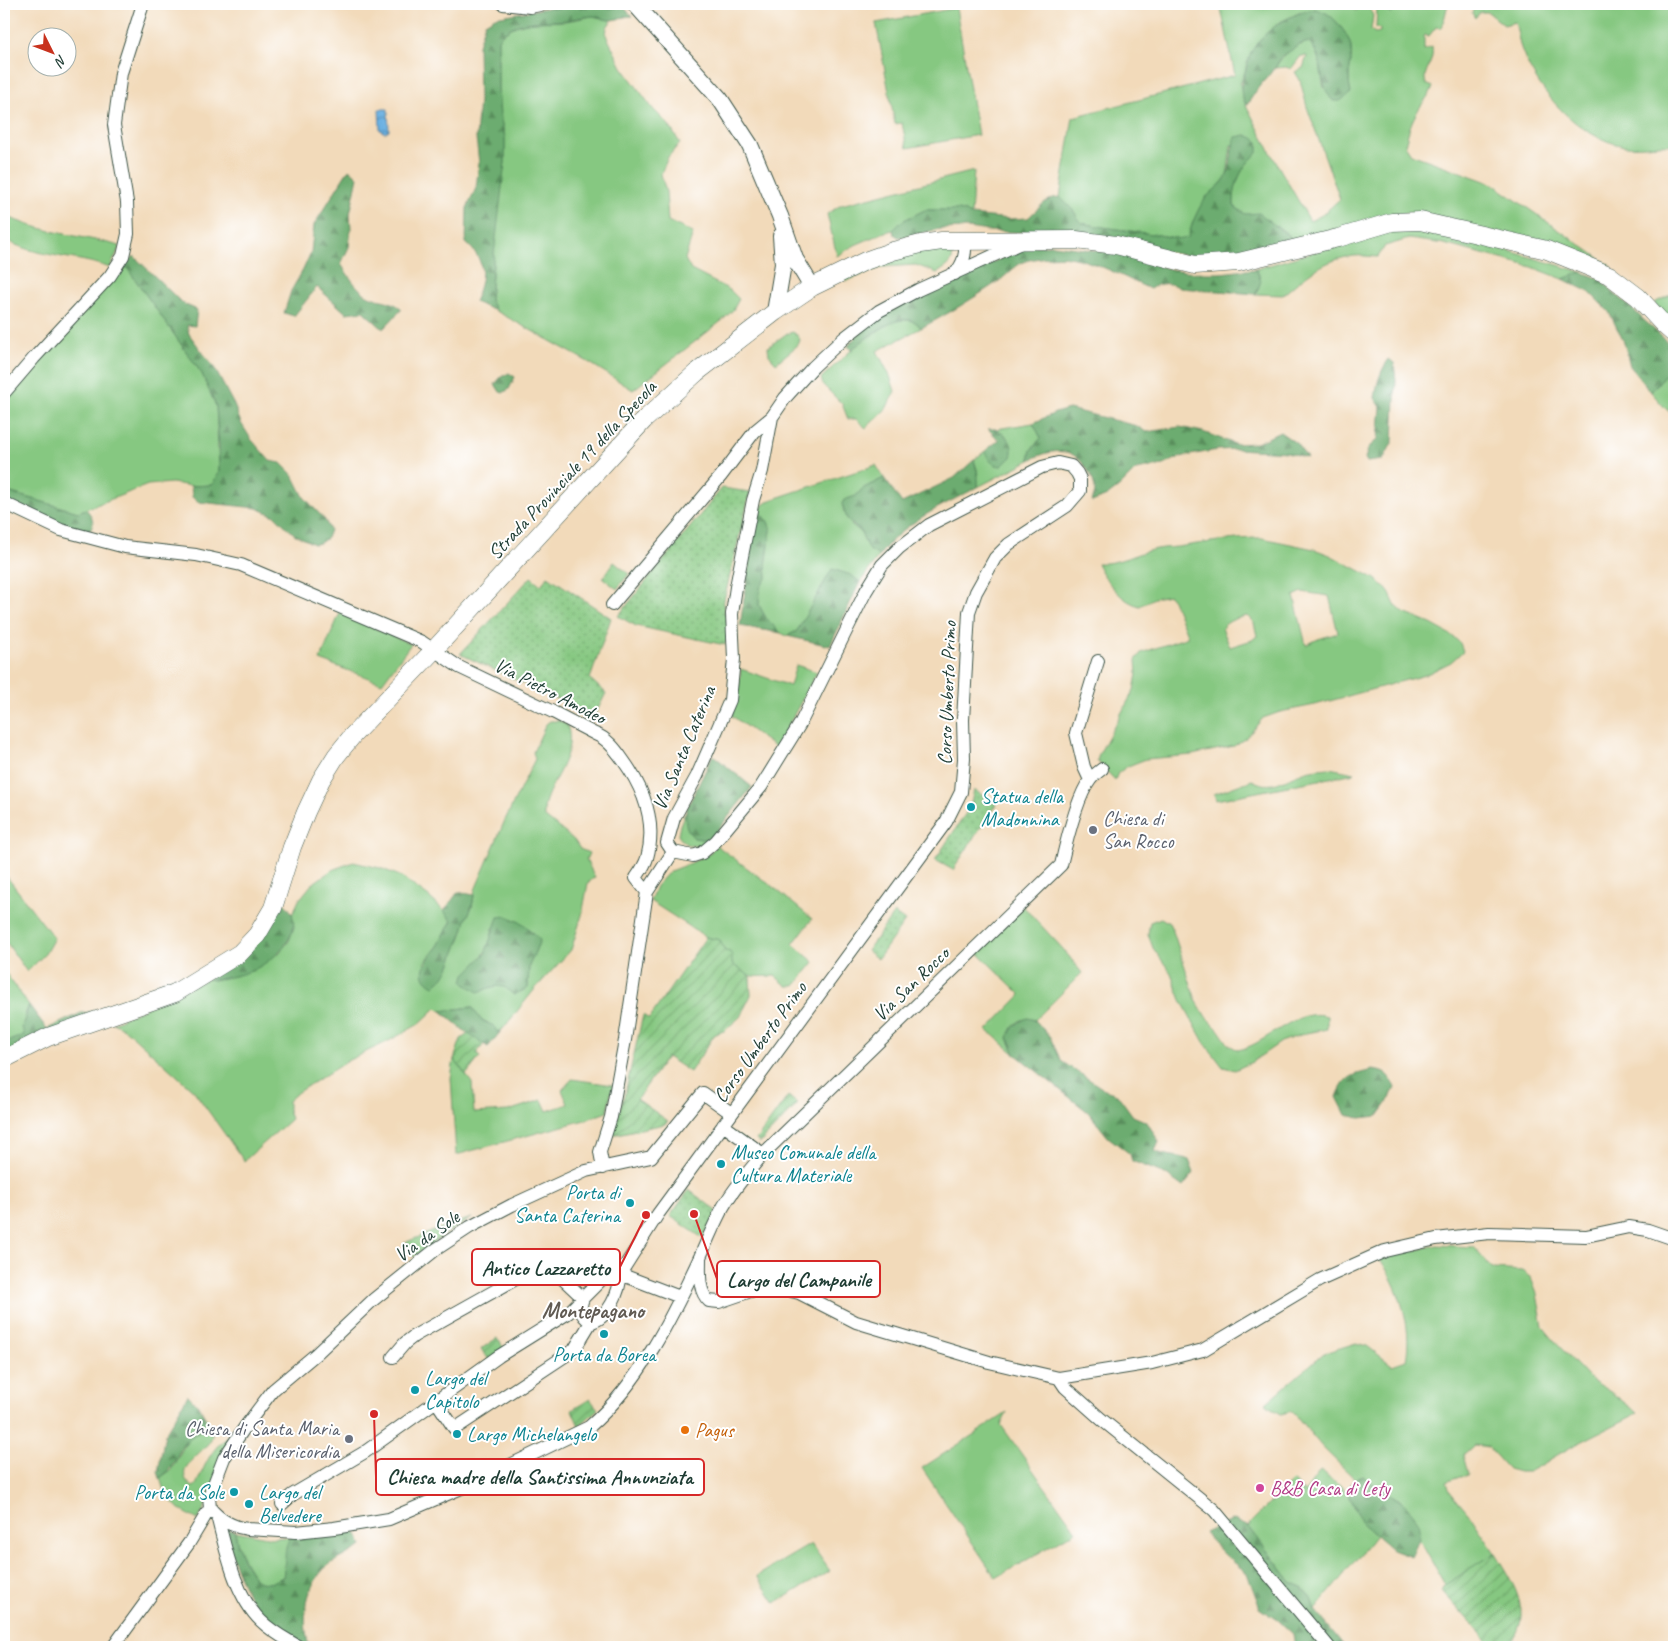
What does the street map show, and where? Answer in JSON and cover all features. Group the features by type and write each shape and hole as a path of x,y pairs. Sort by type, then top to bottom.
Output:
{"main road":[{"name":"Strada Provinciale 19 della Specola","path":"4,1059 48,1037 175,993 240,953 257,935 273,908 292,847 306,812 321,780 336,756 353,735 433,651 644,420 696,373 775,312 812,287 839,272 893,251 921,244 971,240 1076,240 1116,245 1194,265 1239,262 1338,238 1386,223 1406,220 1420,221 1547,250 1610,275 1638,297 1664,326 1674,334"}],"street":[{"path":"4,393 110,276 123,256 128,234 127,202 114,125 122,73 143,4"},
{"path":"503,4 530,7 545,4"},
{"path":"635,4 720,99 750,145 796,259 812,287"},
{"path":"775,312 783,264 780,216"},
{"name":"Via Santa Caterina","path":"954,274 974,261 981,253 981,246 971,240"},
{"name":"Via Santa Caterina","path":"673,852 667,843 674,818 697,776 730,700 734,659 732,614 736,587 752,500 762,471 772,417 784,398 798,382 844,338 879,311 918,290 1025,241"},
{"path":"612,605 721,476 755,430 772,417"},
{"name":"Corso Umberto Primo","path":"436,1401 454,1428 456,1428 574,1350 591,1322 597,1321 602,1317 608,1308 618,1289 620,1274 658,1214 946,822 961,792 964,759 963,720 966,650 969,612 976,592 995,558 1009,544 1072,502 1080,491 1080,479 1071,466 1058,463 1042,467 930,525 899,548 882,565 866,590 800,724 761,787 716,841 702,853 693,856 673,852"},
{"path":"4,503 61,530 124,547 196,554 241,565 422,642 433,651"},
{"name":"Via Pietro Amodeo","path":"433,651 459,667 602,736 619,754 634,775 647,804 650,827 647,859 636,878 646,892"},
{"path":"1090,780 1084,767 1076,733 1098,661"},
{"name":"Via San Rocco","path":"214,1512 222,1520 248,1529 296,1532 389,1519 473,1484 589,1427 603,1415 624,1390 655,1344 721,1212 743,1179 763,1154 1061,865 1082,797 1090,780 1102,769"},
{"path":"603,1168 600,1152 611,1117 624,1047 646,892 673,852"},
{"name":"Via da Sole","path":"214,1512 209,1497 224,1458 274,1390 316,1354 373,1300 435,1250 470,1227 552,1186 586,1172 651,1157 703,1094 731,1113"},
{"path":"722,1125 763,1154"},
{"path":"700,1257 702,1289 709,1301 725,1301 751,1291 779,1288 799,1293 856,1322 989,1362 1059,1378 1152,1363 1203,1350 1320,1280 1385,1251 1427,1241 1489,1233 1586,1236 1629,1227 1648,1230 1674,1238"},
{"path":"393,1357 405,1343 523,1275 547,1264 582,1297"},
{"path":"282,1504 292,1495 365,1452 499,1356 568,1313 604,1276 620,1274 680,1297"},
{"path":"582,1297 580,1310 591,1322"},
{"path":"1059,1378 1066,1387 1101,1419 1214,1510 1329,1647"},
{"path":"113,1647 189,1542 214,1512"},
{"path":"214,1512 225,1548 247,1604 259,1620 270,1630 299,1647"}],"green space":[{"path":"569,4 621,4 632,16 615,20 594,16 530,22 512,27 498,39 498,88 500,116 505,137 505,162 490,300 496,311 474,302 480,285 482,270 478,256 466,243 467,208 476,188 479,163 476,138 479,100 478,45 485,23 495,17"},
{"path":"1220,4 1353,4 1353,9 1356,11 1360,4 1368,4 1373,16 1371,30 1375,33 1380,32 1380,29 1376,28 1377,4 1383,4 1386,11 1391,14 1391,4 1448,4 1442,28 1436,27 1429,36 1424,36 1424,50 1432,47 1431,60 1425,80 1426,84 1433,87 1414,118 1405,145 1411,154 1493,184 1612,267 1435,217 1405,213 1297,242 1280,228 1245,214 1234,206 1239,176 1247,163 1258,152 1231,145 1227,176 1215,191 1206,197 1193,221 1188,238 1181,239 1081,223 1073,210 1060,197 1073,117 1235,75","holes":["1315,9 1326,13 1335,20 1347,36 1351,52 1349,74 1351,93 1324,88 1318,58 1309,42 1289,51 1275,68 1286,67 1291,69 1301,56 1307,56 1303,68 1295,72 1300,80 1307,107 1340,199 1322,215 1310,221 1244,101 1240,84 1247,62 1280,22 1303,11"]},
{"path":"1475,4 1674,4 1674,145 1623,146 1600,138 1585,130 1557,106 1535,76 1526,61 1520,45 1515,22 1504,25 1488,12 1480,12 1475,18 1472,13"},
{"path":"956,8 978,135 907,148 902,123 895,124 876,23"},
{"path":"1315,9 1332,17 1347,36 1351,52 1349,83 1351,93 1340,101 1333,101 1325,87 1318,56 1309,42 1301,44 1281,57 1247,105 1241,93 1242,85 1250,56 1257,43 1279,23 1297,14"},
{"path":"592,16 612,20 607,27 606,35 622,67 653,109 668,124 680,143 668,157 661,174 666,192 668,221 693,233 685,259 691,270 730,290 739,299 733,310 724,319 633,390 590,363 496,311 490,300 497,219 505,162 505,137 500,116 498,88 498,39 505,32 520,25 565,21"},
{"path":"1246,135 1258,142 1258,153 1247,164 1239,177 1235,191 1234,206 1245,214 1259,213 1297,242 1268,250 1203,258 1056,234 988,231 968,228 940,229 903,237 898,237 894,234 893,230 902,221 925,210 956,210 964,211 971,215 1010,219 1028,218 1044,203 1053,198 1060,197 1073,210 1081,223 1181,239 1188,238 1195,217 1203,202 1223,182 1227,175 1232,146 1236,137"},
{"path":"349,169 358,177 350,214 349,247 341,264 353,282 365,294 390,302 402,309 383,329 363,311 346,313 317,287 294,316 284,313 291,291 311,252 314,225"},
{"path":"974,171 971,215 964,211 956,210 925,210 902,221 893,230 855,245 837,256 827,214 841,205"},
{"path":"4,215 46,230 120,246 110,268 29,250 4,239"},
{"path":"1409,228 1440,231 1582,272 1563,279 1532,267 1444,244 1409,239 1385,246 1378,257 1354,256 1324,265 1307,275 1283,295 1256,294 1260,282 1256,269 1381,232"},
{"path":"1054,245 1114,253 1170,269 1197,273 1220,273 1256,269 1261,281 1256,294 1180,288 1165,284 1150,289 1110,270 1080,259 1065,256 1039,258 1020,264 980,294 921,328 915,322 900,320 882,328 851,350 848,346 862,329 900,305 1028,246"},
{"path":"953,249 950,264 937,273 916,265 883,267 846,281 843,276 910,251"},
{"path":"134,256 182,303 197,310 195,326 187,325 189,334 215,369 234,405 241,423 251,439 270,461 281,463 293,475 304,497 325,520 330,530 327,538 320,543 314,544 294,534 275,516 257,508 199,502 192,497 191,486 212,485 219,471 216,406 202,374 125,265"},
{"path":"125,265 202,374 216,406 219,471 212,485 191,486 172,483 148,485 78,512 4,491 4,400"},
{"path":"1582,272 1600,279 1674,348 1674,372 1663,377 1651,392 1630,366 1624,342 1609,312 1589,292 1563,279"},
{"path":"1674,293 1674,329 1654,303"},
{"path":"893,321 915,321 921,328 877,351 890,376 895,391 886,409 866,428 856,419 848,419 842,404 823,385 821,378 858,344"},
{"path":"793,332 800,340 798,345 776,363 769,355 768,347 786,334"},
{"path":"1389,359 1394,363 1396,380 1393,441 1383,460 1367,462 1365,458 1369,447 1378,439 1381,407 1375,398 1381,373"},
{"path":"1674,372 1674,415 1651,392 1663,377"},
{"path":"509,373 515,377 509,389 503,393 500,392 495,384 501,377"},
{"path":"1069,409 1137,426 1146,432 1180,427 1203,432 1235,444 1257,443 1280,432 1296,443 1307,458 1287,452 1237,449 1217,450 1180,457 1163,465 1136,470 1107,496 1092,502 1095,490 1092,479 1085,466 1076,457 1065,452 1051,452 1030,460 1031,450 1041,438 1033,423"},
{"path":"1033,423 1041,438 1031,450 1030,460 978,487 977,469 974,460 985,451 987,457 1007,437 996,429"},
{"path":"988,429 996,429 1004,434 1011,444 1011,457 1002,466 991,462 985,451 999,440"},
{"path":"974,460 978,475 978,487 911,524 879,556 868,549 861,532 847,519 842,504 844,500 856,496 862,489 884,478 902,503 954,478"},
{"path":"876,465 884,478 862,489 856,496 844,500 842,504 844,512 852,525 861,532 868,549 879,556 860,582 851,575 832,569 797,631 787,636 781,633 766,618 759,605 760,588 767,577 766,566 771,530 760,511 763,505 770,500"},
{"path":"722,488 750,492 723,604 729,633 725,645 636,626 618,616"},
{"path":"4,491 78,512 86,509 92,517 92,526 89,532 36,515 4,500"},
{"path":"760,511 771,530 766,566 767,577 760,588 759,605 766,618 781,633 740,626 753,538"},
{"path":"1262,538 1314,549 1330,555 1374,578 1384,586 1395,605 1404,613 1451,635 1460,643 1463,651 1451,662 1425,675 1263,718 1247,737 1234,746 1192,755 1146,759 1128,766 1118,773 1115,780 1097,761 1134,690 1137,674 1136,660 1141,653 1188,637 1173,600 1169,595 1154,598 1140,606 1133,604 1114,589 1097,563 1113,562 1160,548","holes":["1302,592 1329,596 1338,633 1306,645 1294,596","1247,616 1254,623 1257,636 1252,640 1230,647 1222,628 1230,621"]},
{"path":"614,562 629,574 617,589 603,578"},
{"path":"832,569 851,575 860,582 830,646 787,636 797,631"},
{"path":"548,576 611,618 590,679 606,693 593,719 576,708 460,654 531,577 541,585"},
{"path":"340,613 411,644 382,683 320,660"},
{"path":"796,665 817,672 776,748 732,716 738,694 741,669 790,686"},
{"path":"550,721 560,721 567,725 569,744 563,764 546,800 544,816 574,840 580,849 589,853 586,860 595,877 588,883 582,915 571,950 535,989 502,1030 497,1032 487,1022 481,1020 472,1007 441,1011 436,1008 419,1024 349,1060 298,1092 288,1101 291,1119 244,1161 194,1091 126,1030 113,1023 207,979 213,980 252,971 279,953 289,941 294,927 292,915 299,900 312,884 332,870 353,862 380,868 400,876 429,897 444,911 452,920 438,946 424,963 449,968 472,907 475,890 505,820 535,759 533,752 546,724","holes":["524,924 540,940 529,966 528,988 510,992 505,987 496,986 484,990 465,984 463,981 467,973 487,949 493,928"]},
{"path":"713,755 752,787 710,840 694,838 686,824 687,808"},
{"path":"1329,768 1355,773 1216,800 1214,794 1252,780 1259,783 1272,784 1315,769"},
{"path":"974,790 996,804 953,870 935,860 970,807"},
{"path":"687,808 686,824 694,838 710,840 701,845 688,845 678,835"},
{"path":"716,845 777,890 812,919 793,944 814,962 795,986 787,986 775,976 752,976 743,973 732,964 730,952 725,952 720,940 706,937 650,901 656,886 670,871 709,854"},
{"path":"4,873 54,938 45,954 27,972 4,939"},
{"path":"458,892 474,895 472,907 449,968 444,977 434,986 424,977 424,966 452,921 444,911"},
{"path":"283,902 291,912 294,922 287,942 279,951 270,960 251,971 227,978 207,979"},
{"path":"1023,906 1064,950 1082,973 1035,1020 1021,1020 1015,1025 1008,1038 1015,1054 987,1030 1021,995 976,951"},
{"path":"894,913 905,921 878,959 867,951"},
{"path":"507,916 524,924 540,940 529,966 528,988 514,995 500,986 478,992 463,982 465,974 485,954 498,917"},
{"path":"1161,918 1169,923 1173,931 1196,1000 1206,1017 1218,1029 1229,1045 1238,1050 1249,1047 1293,1021 1304,1016 1316,1014 1327,1016 1327,1029 1306,1033 1281,1042 1252,1062 1235,1070 1223,1067 1204,1042 1181,1000 1171,973 1153,948 1148,934 1150,922"},
{"path":"706,937 720,940 725,951 730,952 732,955 732,964 750,976 751,995 740,1017 724,1031 715,1034 690,1072 667,1057 637,1099 668,1121 665,1124 612,1135 625,1093 643,1015 649,1019"},
{"path":"4,971 29,1005 25,1014 25,1035 4,1043"},
{"path":"29,1005 47,1029 81,1013 97,1011 4,1058 4,1043 24,1035 22,1027"},
{"path":"472,1007 481,1020 494,1026 497,1032 502,1030 488,1047 468,1034 441,1011"},
{"path":"1028,1018 1035,1020 1050,1037 1061,1061 1105,1090 1117,1094 1133,1116 1147,1122 1159,1142 1155,1151 1189,1160 1194,1173 1183,1187 1165,1174 1132,1161 1130,1154 1108,1137 1088,1112 1015,1054 1008,1038 1015,1025"},
{"path":"468,1034 484,1044 476,1054 480,1057 466,1075 454,1059 461,1039"},
{"path":"454,1059 472,1083 474,1113 508,1111 542,1100 547,1111 568,1104 562,1090 572,1079 613,1085 607,1112 585,1120 456,1155 451,1078"},
{"path":"1373,1070 1387,1075 1395,1088 1386,1105 1378,1116 1360,1118 1346,1115 1337,1097 1343,1085 1354,1075"},
{"path":"788,1096 798,1104 760,1143 756,1140"},
{"path":"689,1190 717,1211 704,1239 670,1216"},
{"path":"472,1218 445,1234 413,1257 404,1243 446,1226"},
{"path":"1437,1245 1473,1247 1493,1269 1522,1271 1531,1278 1537,1294 1543,1327 1591,1380 1638,1413 1573,1446 1528,1472 1508,1469 1488,1447 1474,1445 1463,1455 1468,1474 1446,1482 1448,1489 1471,1517 1495,1553 1445,1585 1419,1539 1419,1529 1400,1500 1370,1483 1363,1476 1355,1479 1323,1448 1292,1411 1281,1414 1265,1404 1324,1353 1356,1343 1367,1346 1392,1365 1406,1360 1408,1334 1403,1308 1393,1282 1380,1259"},
{"path":"497,1338 506,1351 490,1361 481,1349"},
{"path":"188,1395 201,1410 204,1424 185,1443 174,1463 160,1478 158,1472 165,1434"},
{"path":"590,1399 598,1409 579,1426 572,1410"},
{"path":"1007,1413 1001,1425 1076,1531 996,1578 922,1468"},
{"path":"203,1414 211,1427 212,1436 187,1467 185,1473 186,1480 193,1487 196,1485 218,1445 231,1436 205,1507 198,1520 179,1509 165,1494 160,1478 171,1470 188,1439 201,1430 204,1421"},
{"path":"1320,1471 1340,1485 1350,1497 1362,1523 1376,1535 1315,1610 1312,1600 1307,1593 1291,1582 1249,1527 1250,1523 1292,1481 1305,1492"},
{"path":"1363,1476 1400,1500 1415,1516 1419,1525 1419,1537 1411,1556 1392,1549 1362,1523 1348,1488 1355,1479"},
{"path":"1234,1520 1249,1527 1291,1582 1298,1585 1310,1596 1315,1610 1345,1647 1295,1647 1293,1634 1278,1620 1260,1608 1247,1573 1225,1555 1204,1533"},
{"path":"223,1528 235,1531 243,1558 259,1582 270,1583 283,1577 286,1551 290,1537 355,1532 359,1537 362,1546 326,1567 312,1587 308,1597 305,1617 309,1647 284,1634 260,1614 244,1587"},
{"path":"235,1531 273,1538 290,1537 283,1577 270,1583 259,1582 243,1558"},
{"path":"811,1544 830,1571 775,1603 757,1576"},
{"path":"1495,1553 1515,1588 1521,1612 1516,1635 1507,1647 1493,1647 1442,1591 1445,1585"}],"water":[{"path":"379,109 388,109 389,130 385,133 380,130"}],"place":[{"name":"Statua della Madonnina","path":"971,807"},
{"name":"Chiesa di San Rocco","path":"1093,830"},
{"name":"Museo Comunale della Cultura Materiale","path":"721,1164"},
{"name":"Porta di Santa Caterina","path":"630,1203"},
{"name":"Largo del Campanile","path":"694,1214"},
{"name":"Antico Lazzaretto","path":"646,1215"},
{"name":"Porta da Borea","path":"604,1334"},
{"name":"Largo del Capitolo","path":"415,1390"},
{"name":"Chiesa madre della Santissima Annunziata","path":"374,1414"},
{"name":"Pagus","path":"685,1430"},
{"name":"Largo Michelangelo","path":"457,1434"},
{"name":"Chiesa di Santa Maria della Misericordia","path":"349,1439"},
{"name":"B&B Casa di Lety","path":"1260,1488"},
{"name":"Porta da Sole","path":"234,1492"},
{"name":"Largo del Belvedere","path":"249,1504"}],"district":[{"name":"Montepagano","path":"593,1311"}]}
